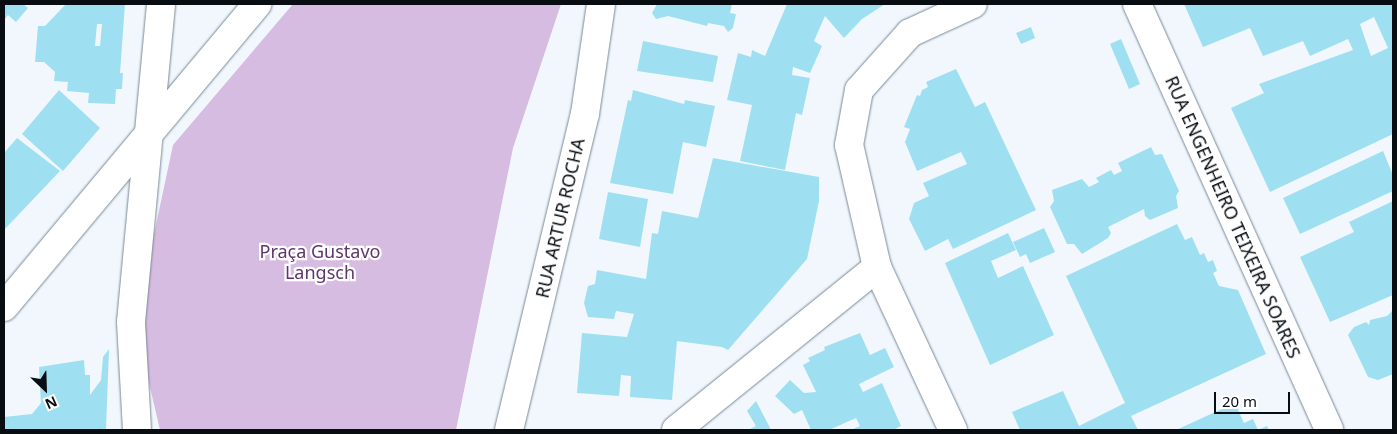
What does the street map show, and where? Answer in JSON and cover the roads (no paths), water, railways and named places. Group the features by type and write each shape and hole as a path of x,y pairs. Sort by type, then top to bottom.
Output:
{"street":[{"path":"137,430 131,322 161,4"},
{"path":"4,307 150,129 257,4"},
{"name":"RUA ARTUR ROCHA","path":"510,430 585,114 601,4"},
{"path":"953,430 877,267 849,145 859,90 910,33 973,4"},
{"name":"RUA ENGENHEIRO TEIXEIRA SOARES","path":"1137,4 1329,430"},
{"path":"676,430 877,267"}],"park label":[{"name":"Praça Gustavo Langsch","path":"320,262"}]}
